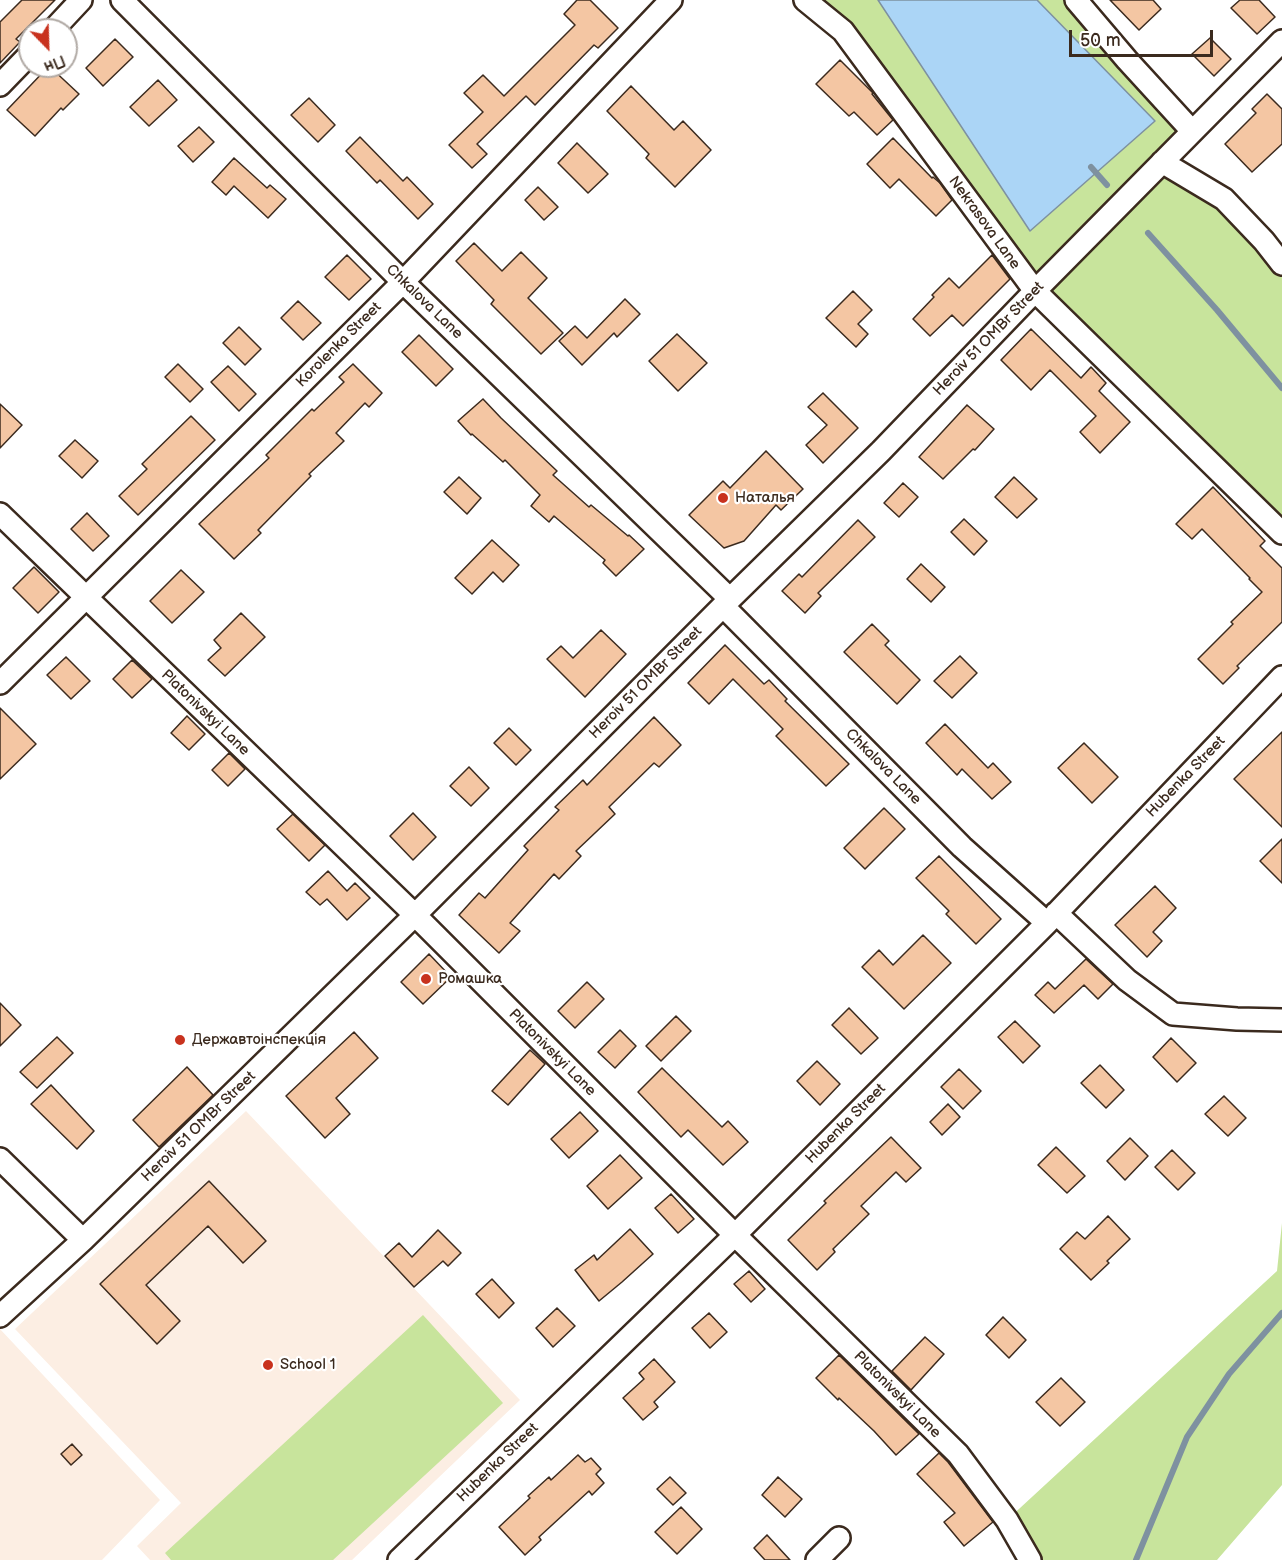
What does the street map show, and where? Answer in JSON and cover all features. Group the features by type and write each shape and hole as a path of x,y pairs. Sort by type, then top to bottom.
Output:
{"street":[{"path":"64,18 81,0"},
{"name":"Chkalova Lane","path":"122,0 727,603 962,847 1127,980 1173,1014 1282,1020"},
{"name":"Korolenka Street","path":"0,683 403,282 671,0"},
{"name":"Nekrasova Lane","path":"805,0 843,32 1035,291 1282,533"},
{"path":"1076,0 1191,131"},
{"name":"Heroiv 51 OMBr Street","path":"0,1316 83,1240 415,915 881,451 1282,40"},
{"path":"0,86 18,67"},
{"path":"1162,162 1224,199 1264,241 1282,264"},
{"name":"Platonivskyi Lane","path":"0,514 415,915 958,1454 1007,1520 1030,1560"},
{"name":"Hubenka Street","path":"399,1560 735,1235 1052,918 1282,677"},
{"path":"0,1159 83,1240"},
{"path":"817,1560 839,1538"}],"shaded area":[{"name":"School 1","path":"246,1111 520,1400 352,1560 150,1560 137,1546 181,1503 15,1329"},
{"path":"0,1329 160,1500 102,1560 0,1560"}],"green space":[{"path":"805,0 1076,0 1127,60 1205,136 1181,159 1282,270 1282,535 1035,291"},
{"path":"1282,1223 1282,1485 1217,1560 1030,1560 1007,1520 1277,1271"},
{"path":"423,1315 503,1403 333,1560 171,1560 165,1553"}],"water":[{"path":"878,0 1037,0 1155,121 1030,231"}],"building":[{"path":"22,0 55,0 37,18 18,18 18,37 16,39 18,44 0,63 0,22"},
{"path":"577,0 590,0 618,28 598,48 594,45 535,105 526,96 477,144 487,154 472,168 449,145 483,112 464,93 483,75 504,96 575,25 564,14"},
{"path":"1110,0 1153,0 1161,9 1139,30"},
{"path":"1240,0 1259,0 1275,17 1257,34 1231,8"},
{"path":"1210,38 1231,59 1214,76 1192,54"},
{"path":"115,39 133,57 103,86 86,68"},
{"path":"840,60 873,93 893,120 877,135 854,112 849,116 816,84"},
{"path":"38,78 62,78 79,94 63,110 61,108 35,136 7,110"},
{"path":"158,80 177,100 149,126 130,107"},
{"path":"631,86 674,130 683,121 711,150 675,187 646,158 649,154 607,111"},
{"path":"1267,94 1282,109 1282,144 1252,172 1225,144 1256,113 1252,109"},
{"path":"309,98 335,125 318,142 291,115"},
{"path":"199,127 214,142 193,162 178,146"},
{"path":"360,137 403,181 407,177 433,204 418,219 380,180 377,183 346,151"},
{"path":"893,138 932,178 940,183 952,200 936,216 899,179 890,188 867,164"},
{"path":"577,143 608,174 588,193 558,163"},
{"path":"234,158 267,188 270,185 286,199 268,218 234,186 226,195 212,182"},
{"path":"538,187 558,207 544,220 525,200"},
{"path":"474,243 502,271 521,252 547,278 528,298 563,333 541,354 491,304 494,300 456,261"},
{"path":"347,255 371,279 349,300 325,277"},
{"path":"992,255 1010,279 963,326 952,315 930,336 913,319 949,278 959,288"},
{"path":"853,291 872,310 858,324 868,334 856,347 826,318"},
{"path":"625,299 640,314 617,337 614,333 582,365 559,341 575,326 587,338"},
{"path":"298,301 321,323 303,340 281,318"},
{"path":"239,327 261,349 245,365 223,343"},
{"path":"1031,329 1081,378 1091,367 1106,383 1099,391 1130,422 1100,453 1080,432 1096,416 1050,370 1031,390 1001,360"},
{"path":"677,334 707,363 678,391 649,361"},
{"path":"419,335 453,369 436,386 402,352"},
{"path":"178,364 203,389 190,402 165,377"},
{"path":"353,364 382,393 369,407 365,403 336,433 344,441 309,474 311,476 258,530 261,533 234,559 199,524 269,458 266,455 312,409 314,411 344,382 339,377"},
{"path":"228,366 256,394 239,411 211,382"},
{"path":"823,393 858,428 823,463 806,445 827,425 808,407"},
{"path":"483,399 557,471 553,475 589,507 591,505 644,549 616,576 603,563 605,560 554,516 549,522 531,506 540,495 505,460 503,462 458,421"},
{"path":"0,404 22,425 0,448"},
{"path":"967,405 994,429 943,479 919,457"},
{"path":"191,416 215,440 138,515 119,496 147,469 142,464"},
{"path":"75,440 98,461 82,478 59,456"},
{"path":"766,451 803,489 781,510 776,505 744,541 724,548 689,515 723,481 730,488"},
{"path":"459,477 481,498 467,514 444,492"},
{"path":"1014,477 1037,499 1017,518 995,497"},
{"path":"903,483 918,497 899,517 884,503"},
{"path":"1213,487 1265,541 1260,546 1282,568 1282,622 1237,666 1239,668 1223,684 1198,659 1262,592 1202,529 1192,539 1176,524"},
{"path":"87,513 109,536 93,551 71,529"},
{"path":"964,519 987,541 974,555 951,532"},
{"path":"858,520 875,537 818,593 821,596 805,613 782,591 799,574 802,577"},
{"path":"492,540 519,565 503,582 493,572 472,594 455,578"},
{"path":"921,564 945,587 931,602 907,579"},
{"path":"34,567 59,592 38,613 13,588"},
{"path":"181,570 204,592 172,623 150,601"},
{"path":"241,613 265,637 225,676 208,660 221,648 214,640"},
{"path":"872,624 889,641 885,645 920,680 897,704 844,652"},
{"path":"601,630 626,654 585,697 547,659 561,646 573,658"},
{"path":"725,645 764,684 769,680 787,699 785,701 849,764 826,786 776,736 783,729 733,679 709,704 688,683"},
{"path":"960,656 977,673 952,698 934,681"},
{"path":"66,657 90,681 71,699 47,675"},
{"path":"132,660 152,679 132,698 113,679"},
{"path":"0,708 36,744 0,779"},
{"path":"187,716 205,734 189,750 171,733"},
{"path":"654,717 681,745 659,767 654,763 609,807 615,814 576,851 581,856 559,879 554,874 510,923 520,931 499,953 459,915 479,893 485,898 528,850 524,846 559,810 555,807 583,780 587,785"},
{"path":"945,724 988,768 993,763 1011,782 992,799 962,769 957,775 926,743"},
{"path":"509,728 531,750 516,765 494,743"},
{"path":"1282,732 1282,827 1234,779"},
{"path":"1084,743 1118,777 1092,803 1058,768"},
{"path":"229,753 245,769 228,786 212,770"},
{"path":"469,767 489,788 471,806 450,786"},
{"path":"884,808 905,829 865,869 844,848"},
{"path":"413,813 436,837 413,860 390,836"},
{"path":"293,814 325,845 309,861 277,829"},
{"path":"1282,839 1282,883 1260,861"},
{"path":"939,856 1001,919 976,944 946,914 949,911 916,878"},
{"path":"328,871 347,891 355,883 370,898 347,920 327,899 320,905 306,892"},
{"path":"1155,886 1176,908 1153,932 1162,941 1147,957 1115,925"},
{"path":"923,935 951,963 904,1009 862,967 879,950 893,965"},
{"name":"Ромашка","path":"429,954 451,977 423,1004 401,982"},
{"path":"1086,959 1113,984 1098,999 1084,985 1054,1013 1035,995 1048,982 1055,989"},
{"path":"587,982 604,999 575,1028 558,1011"},
{"path":"0,1003 21,1025 0,1046"},
{"path":"849,1008 878,1038 861,1054 832,1025"},
{"path":"676,1016 691,1031 661,1061 646,1046"},
{"path":"1015,1021 1040,1046 1023,1063 998,1037"},
{"path":"620,1030 636,1046 615,1068 598,1052"},
{"path":"354,1032 378,1058 336,1098 350,1114 325,1138 286,1096"},
{"path":"57,1037 73,1053 37,1088 20,1072"},
{"path":"1171,1038 1196,1063 1177,1082 1153,1057"},
{"path":"530,1050 545,1064 508,1105 492,1091"},
{"path":"817,1061 840,1084 820,1105 797,1081"},
{"path":"1100,1065 1124,1090 1106,1108 1081,1083"},
{"path":"187,1067 213,1095 159,1147 133,1120"},
{"path":"662,1068 722,1127 728,1121 748,1142 723,1165 688,1130 681,1137 638,1092"},
{"path":"959,1069 981,1091 963,1109 941,1087"},
{"path":"51,1085 94,1131 77,1149 31,1104"},
{"path":"1224,1096 1246,1118 1228,1136 1205,1114"},
{"path":"948,1104 960,1117 942,1135 930,1122"},
{"path":"580,1112 598,1131 569,1158 551,1139"},
{"path":"891,1137 921,1168 906,1182 896,1172 861,1206 869,1214 833,1249 835,1252 817,1270 788,1240 826,1203 824,1201"},
{"path":"1130,1138 1148,1156 1125,1180 1107,1161"},
{"path":"1056,1147 1085,1176 1067,1193 1038,1165"},
{"path":"1172,1150 1195,1173 1178,1190 1155,1167"},
{"path":"620,1155 642,1178 608,1209 587,1186"},
{"path":"209,1181 266,1241 243,1263 208,1226 146,1285 180,1321 157,1344 100,1284"},
{"path":"671,1194 694,1219 678,1233 655,1208"},
{"path":"1108,1216 1130,1239 1091,1280 1060,1249 1077,1232 1085,1239"},
{"path":"630,1229 653,1254 599,1301 575,1270 594,1255 597,1260"},
{"path":"438,1230 461,1253 448,1266 443,1261 414,1287 385,1256 399,1243 412,1257"},
{"path":"749,1271 765,1289 751,1302 734,1284"},
{"path":"492,1279 514,1303 499,1318 476,1294"},
{"path":"557,1308 575,1326 553,1347 536,1328"},
{"path":"709,1313 727,1332 710,1348 692,1328"},
{"path":"1003,1317 1026,1340 1009,1358 986,1335"},
{"path":"925,1337 944,1354 911,1390 892,1371"},
{"path":"839,1355 919,1434 896,1455 874,1431 816,1378"},
{"path":"654,1359 675,1382 654,1402 658,1407 643,1420 623,1398 644,1379 639,1373"},
{"path":"1061,1378 1085,1402 1060,1426 1036,1402"},
{"path":"72,1444 82,1455 71,1465 61,1454"},
{"path":"939,1453 993,1522 964,1546 944,1522 955,1513 917,1474"},
{"path":"578,1455 585,1462 591,1458 601,1469 596,1474 604,1483 592,1495 589,1491 539,1537 541,1540 525,1555 499,1527 530,1498 528,1496 549,1477 551,1480"},
{"path":"670,1477 686,1493 673,1505 657,1489"},
{"path":"778,1477 802,1499 785,1517 762,1495"},
{"path":"681,1507 702,1529 677,1554 655,1532"},
{"path":"767,1535 790,1560 765,1560 754,1548"}],"waterway":[{"path":"1091,167 1107,185"},
{"path":"1148,233 1217,310 1282,388"},
{"path":"1136,1560 1187,1437 1229,1374 1282,1313"}],"place":[{"name":"Наталья","path":"723,498"},
{"name":"Ромашка","path":"426,979"},
{"name":"Державтоінспекція","path":"180,1040"},
{"name":"School 1","path":"268,1365"}]}
